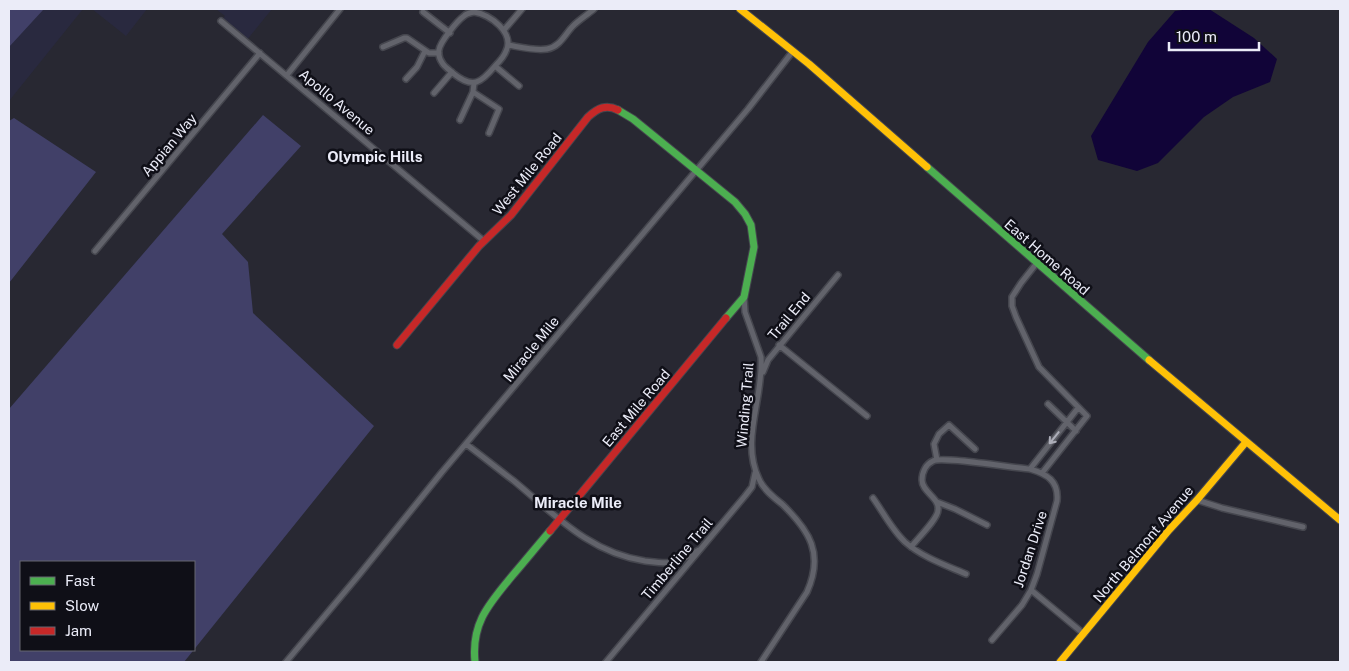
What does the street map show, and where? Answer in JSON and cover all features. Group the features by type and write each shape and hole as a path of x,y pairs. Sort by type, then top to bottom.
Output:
{"street":[{"path":"288,75 340,9"},
{"path":"504,30 522,9"},
{"path":"508,45 547,49 561,42 572,27 594,9"},
{"name":"East Home Road","path":"740,9 793,50 1036,264 1340,520"},
{"path":"474,10 487,16 504,30 508,45 506,52 486,78 474,83 462,80 441,60 439,53 441,44 462,17 474,10"},
{"path":"423,12 450,33"},
{"name":"Apollo Avenue","path":"221,21 288,75 484,241"},
{"path":"383,48 407,38 429,53 439,53"},
{"name":"Miracle Mile","path":"286,662 466,444 748,109 793,50"},
{"path":"406,79 417,67 425,51"},
{"name":"Appian Way","path":"95,251 260,53"},
{"path":"495,66 520,86"},
{"path":"434,93 452,72"},
{"path":"460,120 474,92 474,83"},
{"path":"474,92 499,109 489,133"},
{"name":"West Mile Road","path":"397,345 484,241 511,215 588,117 602,107 611,106 621,111 696,170"},
{"name":"East Mile Road","path":"475,662 475,632 482,613 744,297 755,245 752,226 735,202 696,170"},
{"path":"987,525 955,508 937,502 925,489 922,479 928,464 937,460 1030,470 1042,473 1087,416 1039,367 1012,306 1012,297 1036,264"},
{"name":"Trail End","path":"761,374 779,345 838,275"},
{"name":"Winding Trail","path":"744,297 745,312 761,357 761,374 752,431 754,466 761,484 805,530 812,547 815,564 812,580 807,592 760,662"},
{"path":"779,345 867,416"},
{"path":"1048,404 1076,431"},
{"path":"1030,470 1078,408"},
{"path":"937,460 934,444 939,434 949,425 975,449"},
{"name":"North Belmont Avenue","path":"1060,662 1169,530 1246,442"},
{"path":"466,444 514,481 559,520 591,543 611,552 652,562 676,562 699,550"},
{"name":"Timberline Trail","path":"606,662 752,487 754,466"},
{"name":"Jordan Drive","path":"992,640 1022,605 1031,590 1037,574 1058,494 1054,483 1042,473"},
{"path":"873,498 903,540 911,547 919,553 966,574"},
{"path":"1197,500 1304,528"},
{"path":"911,547 937,513 937,502"},
{"path":"1031,590 1084,634"}],"shaded area":[{"path":"9,9 83,9 9,101"},
{"path":"9,9 43,10 9,47"},
{"path":"92,9 147,9 126,36"},
{"path":"216,9 272,9 246,41 221,21 225,16"},
{"path":"1209,9 1254,38 1277,59 1270,82 1233,97 1204,117 1158,163 1137,171 1098,160 1091,136 1148,42 1175,11"},
{"path":"263,115 301,146 222,234 248,262 253,313 374,426 195,649 195,561 20,561 20,651 193,651 184,662 9,662 9,409"},
{"path":"14,118 96,172 9,283 9,121"}],"traffic: fast":[{"path":"618,110 633,119 735,202 751,225 754,247 744,297 726,318"},
{"path":"927,167 1149,360"},
{"path":"475,662 474,648 476,636 483,615 496,596 550,531"}],"traffic: slow":[{"path":"740,9 809,64 927,167"},
{"path":"1149,360 1340,520"},
{"path":"1060,662 1169,530 1246,442"}],"traffic: jam":[{"path":"397,345 479,246 511,215 588,117 595,111 606,107 618,110"},
{"path":"550,531 726,318"}],"district":[{"name":"Olympic Hills","path":"375,157"},
{"name":"Miracle Mile","path":"578,503"}]}
